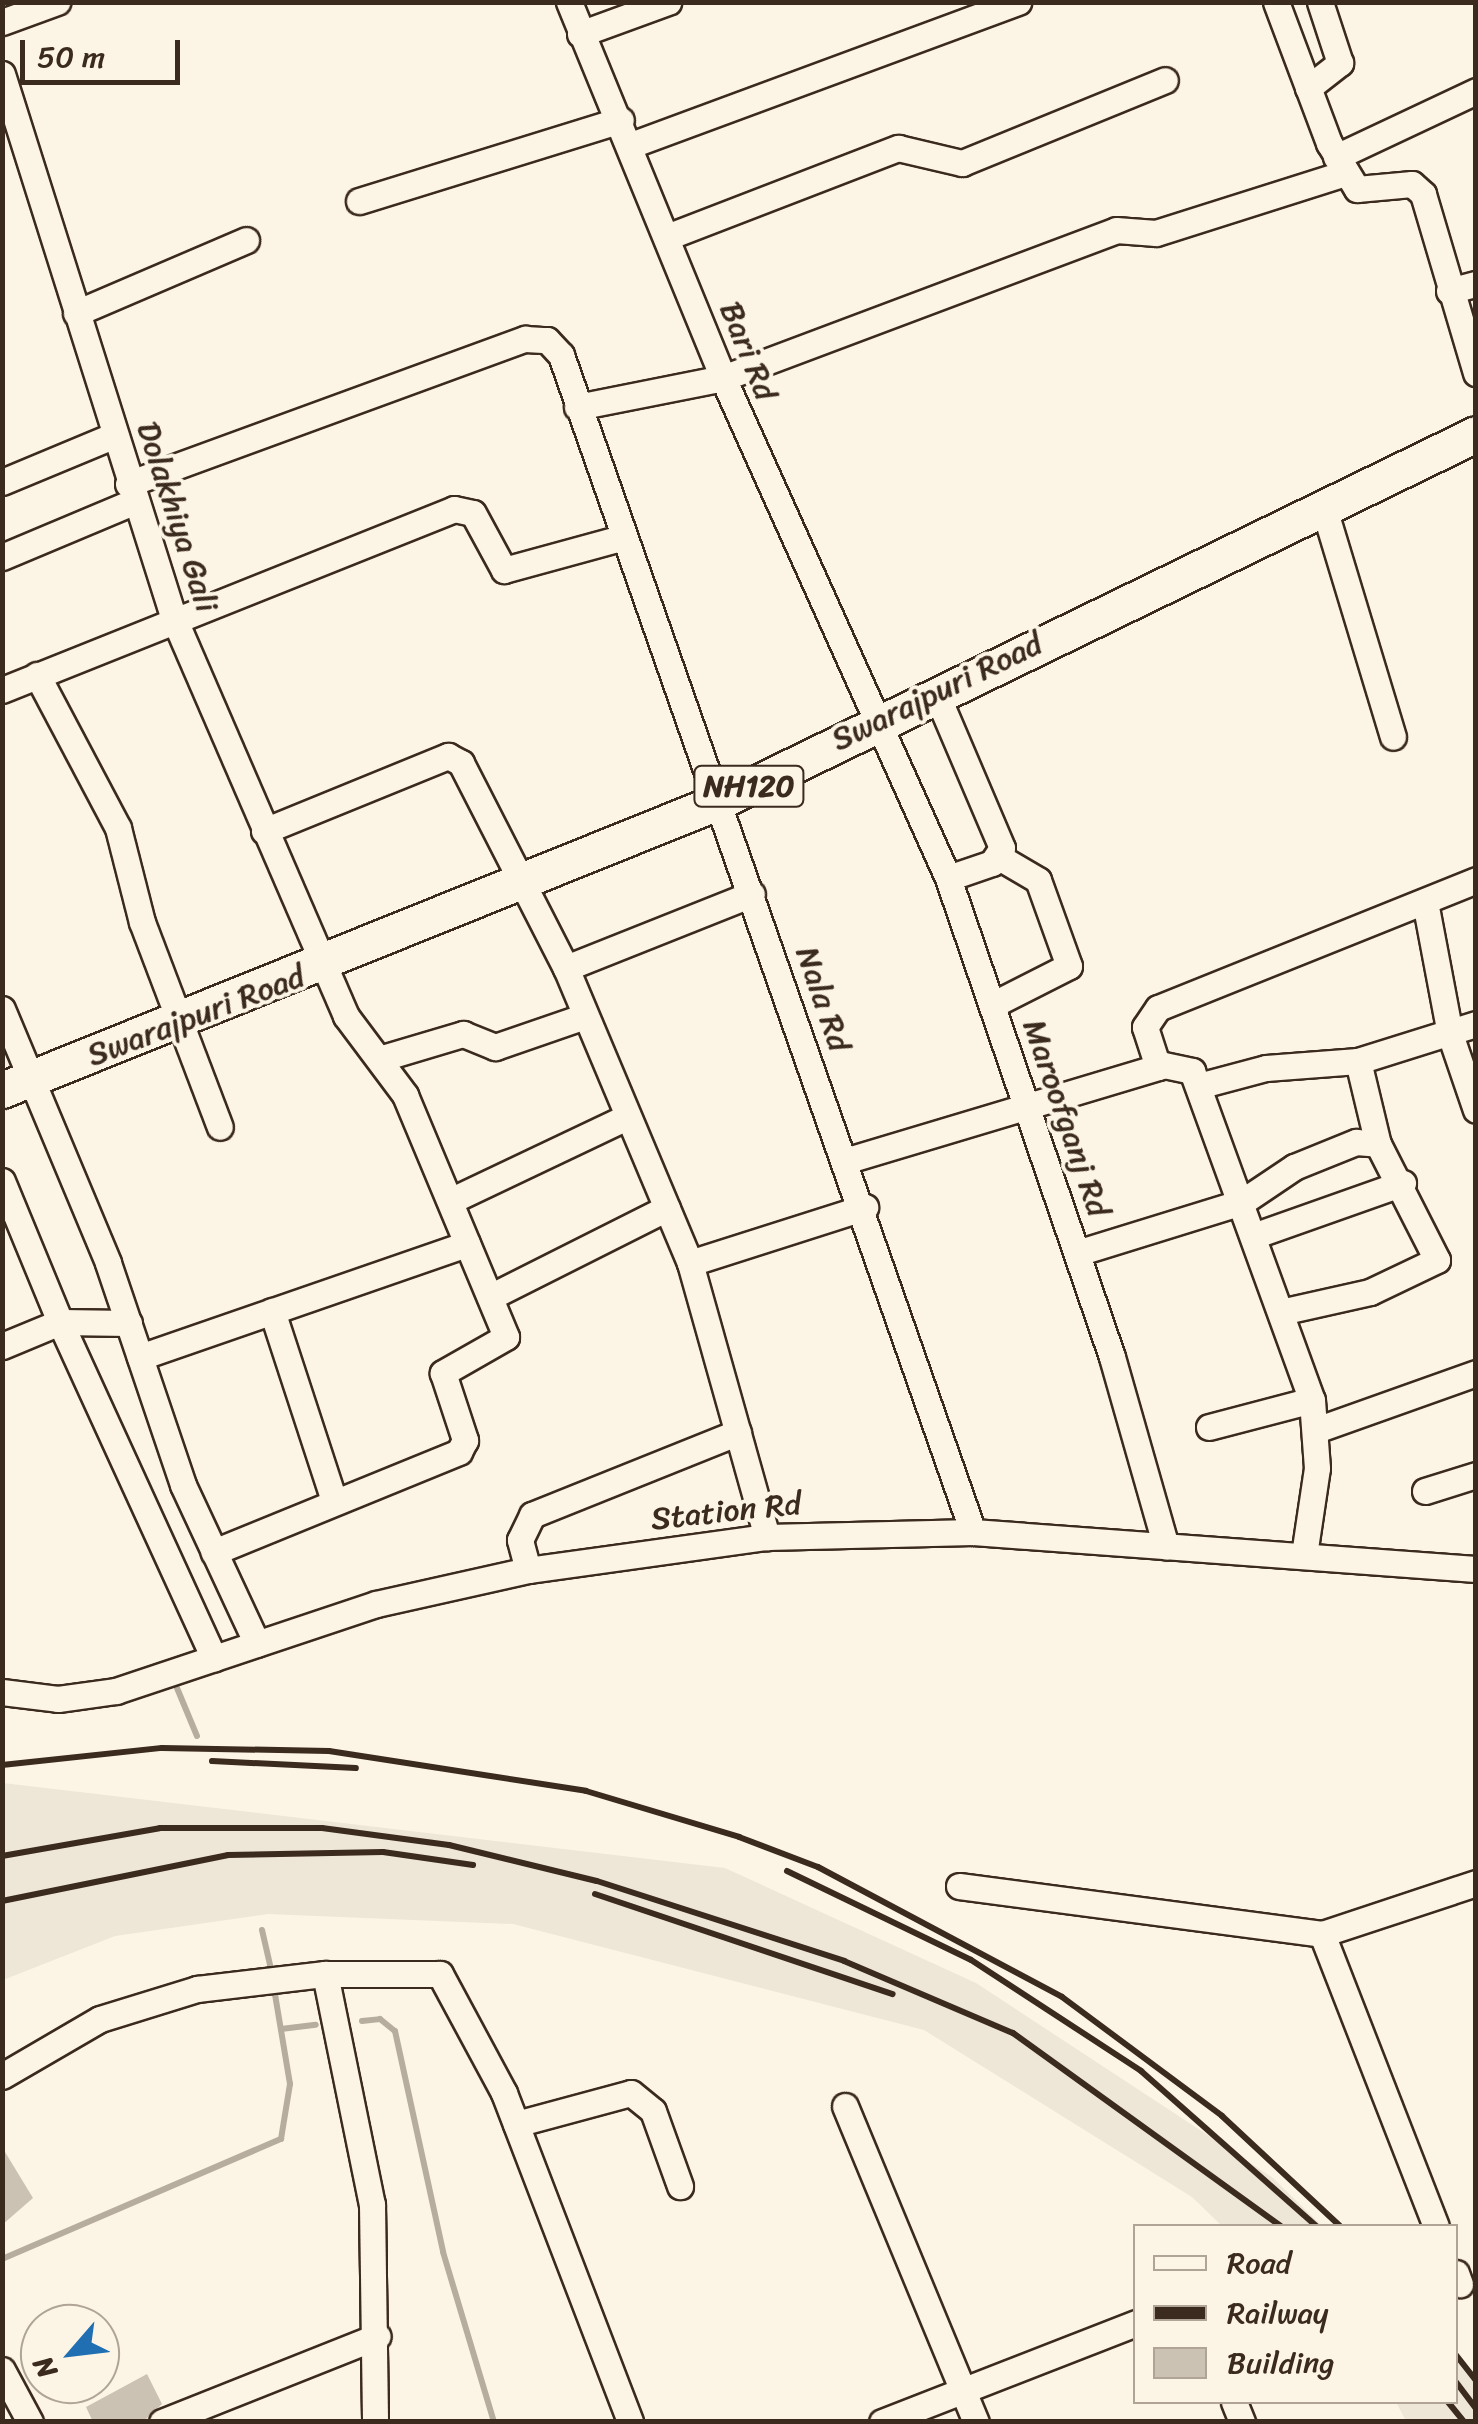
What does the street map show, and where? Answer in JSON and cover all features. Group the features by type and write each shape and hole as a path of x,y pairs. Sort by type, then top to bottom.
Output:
{"highway":[{"name":"Swarajpuri Road","path":"19,1084 324,967 720,801 882,718 1476,434"}],"street":[{"path":"2,22 57,2"},
{"name":"Bari Rd","path":"569,2 580,34 622,120 722,378 882,718"},
{"path":"580,34 668,2"},
{"path":"632,145 1018,2"},
{"path":"1276,2 1340,164 1369,192 1418,188 1476,373"},
{"path":"1308,88 1340,63 1320,2"},
{"name":"Dolakhiya Gali","path":"2,74 131,493 174,616 324,967 379,1059 450,1201 506,1343 443,1373 464,1446 334,1498"},
{"path":"667,237 898,148 962,163 1165,80"},
{"path":"577,407 722,378 1116,230 1156,233 1340,164 1476,91"},
{"path":"360,200 622,120"},
{"path":"76,313 246,240"},
{"path":"1449,291 1476,284"},
{"name":"Nala Rd","path":"2,557 131,493 525,339 547,340 562,355 603,490 720,801 865,1207 972,1532"},
{"path":"2,482 116,435"},
{"path":"1323,505 1393,736"},
{"path":"2,690 174,616 454,509 473,513 504,570 621,538"},
{"path":"37,675 118,828 181,1022 220,1127"},
{"path":"936,693 1001,838 999,857"},
{"name":"Maroofganj Rd","path":"882,718 948,878 994,1004 1078,1253 1166,1546"},
{"path":"264,830 454,757 524,882 566,968 690,1263 767,1536"},
{"path":"948,878 999,857"},
{"path":"994,1004 1069,966 1038,880 999,857"},
{"path":"1158,1067 1145,1027 1158,1008 1426,907 1476,880"},
{"path":"566,968 752,894"},
{"path":"1426,907 1450,1034 1476,1110"},
{"path":"2,1009 19,1084 130,1322 214,1552 257,1644"},
{"path":"379,1059 463,1034 495,1047 586,1016"},
{"path":"1202,1086 1266,1068 1358,1061 1476,1024"},
{"path":"1286,1311 1432,1266 1436,1252 1403,1182 1378,1144 1358,1061"},
{"path":"848,1160 1026,1102 1158,1067 1180,1066 1202,1086 1242,1202 1286,1311 1312,1400 1316,1430 1304,1556"},
{"path":"450,1201 627,1117"},
{"path":"1078,1253 1242,1202 1294,1166 1356,1142 1378,1144"},
{"path":"2,1181 60,1322 214,1658"},
{"path":"1256,1235 1403,1182"},
{"path":"690,1263 865,1207"},
{"path":"490,1298 667,1208"},
{"path":"140,1356 467,1244"},
{"path":"214,1552 334,1498 272,1312"},
{"path":"2,1346 60,1322 130,1322"},
{"path":"1316,1430 1476,1373"},
{"path":"1209,1427 1312,1400"},
{"path":"528,1570 520,1540 532,1515 738,1432"},
{"path":"1425,1491 1476,1475"},
{"name":"Station Rd","path":"2,1692 58,1699 116,1692 257,1644 528,1570 767,1536 972,1532 1476,1569"},
{"path":"959,1886 1322,1934 1476,1883"},
{"path":"1322,1934 1435,2224"},
{"path":"325,1974 372,2204 378,2336 375,2422"},
{"path":"2,2076 100,2019 197,1989 325,1974 440,1974 516,2124 630,2422"},
{"path":"516,2124 631,2093 653,2111 680,2186"},
{"path":"845,2106 966,2390 976,2422"},
{"path":"882,2422 1133,2324"},
{"path":"162,2422 378,2336"},
{"path":"2,2370 30,2422"}],"shaded area":[{"path":"3,1783 725,1868 976,1983 1273,2178 1320,2224 1220,2224 1192,2197 924,2030 513,1924 268,1914 115,1936 3,1980"},
{"path":"1458,2361 1475,2379 1475,2421 1406,2421 1397,2404 1458,2404"}],"building":[{"path":"2,2147 33,2198 2,2225"},
{"path":"147,2374 162,2404 146,2419 93,2422 86,2407 120,2404 120,2389"}],"waterway":[{"path":"177,1688 197,1736"},
{"path":"262,1930 270,1966"},
{"path":"2,2259 281,2139 290,2084 275,1994"},
{"path":"362,2021 380,2019 395,2031 443,2252 494,2422"},
{"path":"281,2029 316,2025"}],"railway":[{"path":"2,1765 162,1748 329,1751 586,1791 739,1837 818,1867 1062,1997 1222,2116 1338,2224"},
{"path":"212,1761 356,1768"},
{"path":"2,1856 160,1828 322,1828 449,1845 597,1881 844,1961 1013,2033 1278,2224"},
{"path":"2,1901 228,1855 383,1852 473,1865"},
{"path":"787,1871 971,1960 1141,2071 1314,2224"},
{"path":"595,1894 893,1994"},
{"path":"1458,2358 1476,2381"},
{"path":"1458,2385 1476,2409"},
{"path":"1450,2404 1464,2422"}]}
